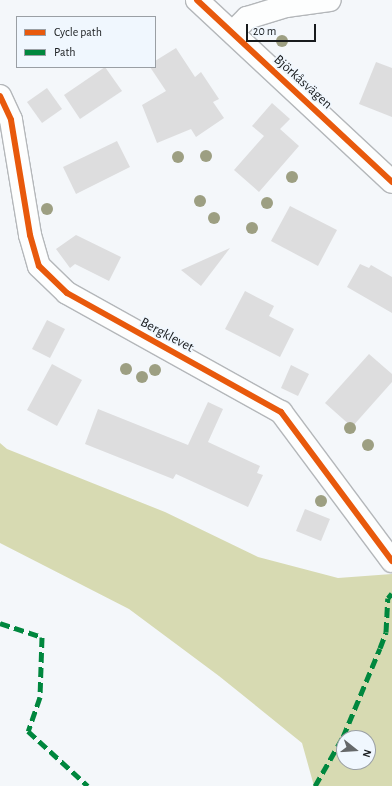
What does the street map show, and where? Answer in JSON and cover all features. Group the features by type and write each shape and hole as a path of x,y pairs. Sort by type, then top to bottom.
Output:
{"street":[{"name":"Björkåsvägen","path":"197,0 392,182"},
{"path":"233,32 248,18 286,6 330,0"},
{"name":"Bergklevet","path":"0,96 11,120 30,235 40,266 67,293 281,412 392,561"}],"green space":[{"path":"0,443 7,449 165,512 258,557 338,578 392,574 392,786 314,786 302,743 219,676 129,609 0,543"}],"building":[{"path":"176,48 195,77 201,72 219,99 213,102 224,118 196,137 191,129 157,143 142,105 166,91 151,68 156,68 156,60"},
{"path":"376,62 392,68 392,117 359,104"},
{"path":"104,68 106,68 122,91 80,119 64,95"},
{"path":"47,88 62,109 42,123 27,102"},
{"path":"272,103 290,119 280,129 299,146 259,192 234,170 264,136 252,126"},
{"path":"117,141 130,167 76,194 63,167"},
{"path":"290,206 337,230 318,266 271,241"},
{"path":"76,235 121,257 109,281 75,264 70,268 56,249"},
{"path":"230,248 201,286 181,270"},
{"path":"360,264 369,268 371,265 392,277 392,313 347,287"},
{"path":"245,291 274,306 269,316 294,329 280,357 225,329"},
{"path":"47,320 65,329 50,358 32,349"},
{"path":"369,354 392,374 392,382 352,427 325,403"},
{"path":"52,364 82,380 57,426 27,410"},
{"path":"291,365 309,374 298,396 281,388"},
{"path":"208,402 223,409 208,442 260,466 257,473 263,475 248,507 176,474 173,479 85,444 98,409 188,445"},
{"path":"305,509 330,519 321,541 296,531"}],"marked path":[{"path":"315,786 343,737 380,648 386,632 388,598 392,593"},
{"path":"0,623 42,637 40,697 28,731 88,786"}],"cycle path":[{"path":"197,0 392,182"},
{"path":"0,96 11,120 30,235 39,266 67,293 281,412 392,561"}]}
